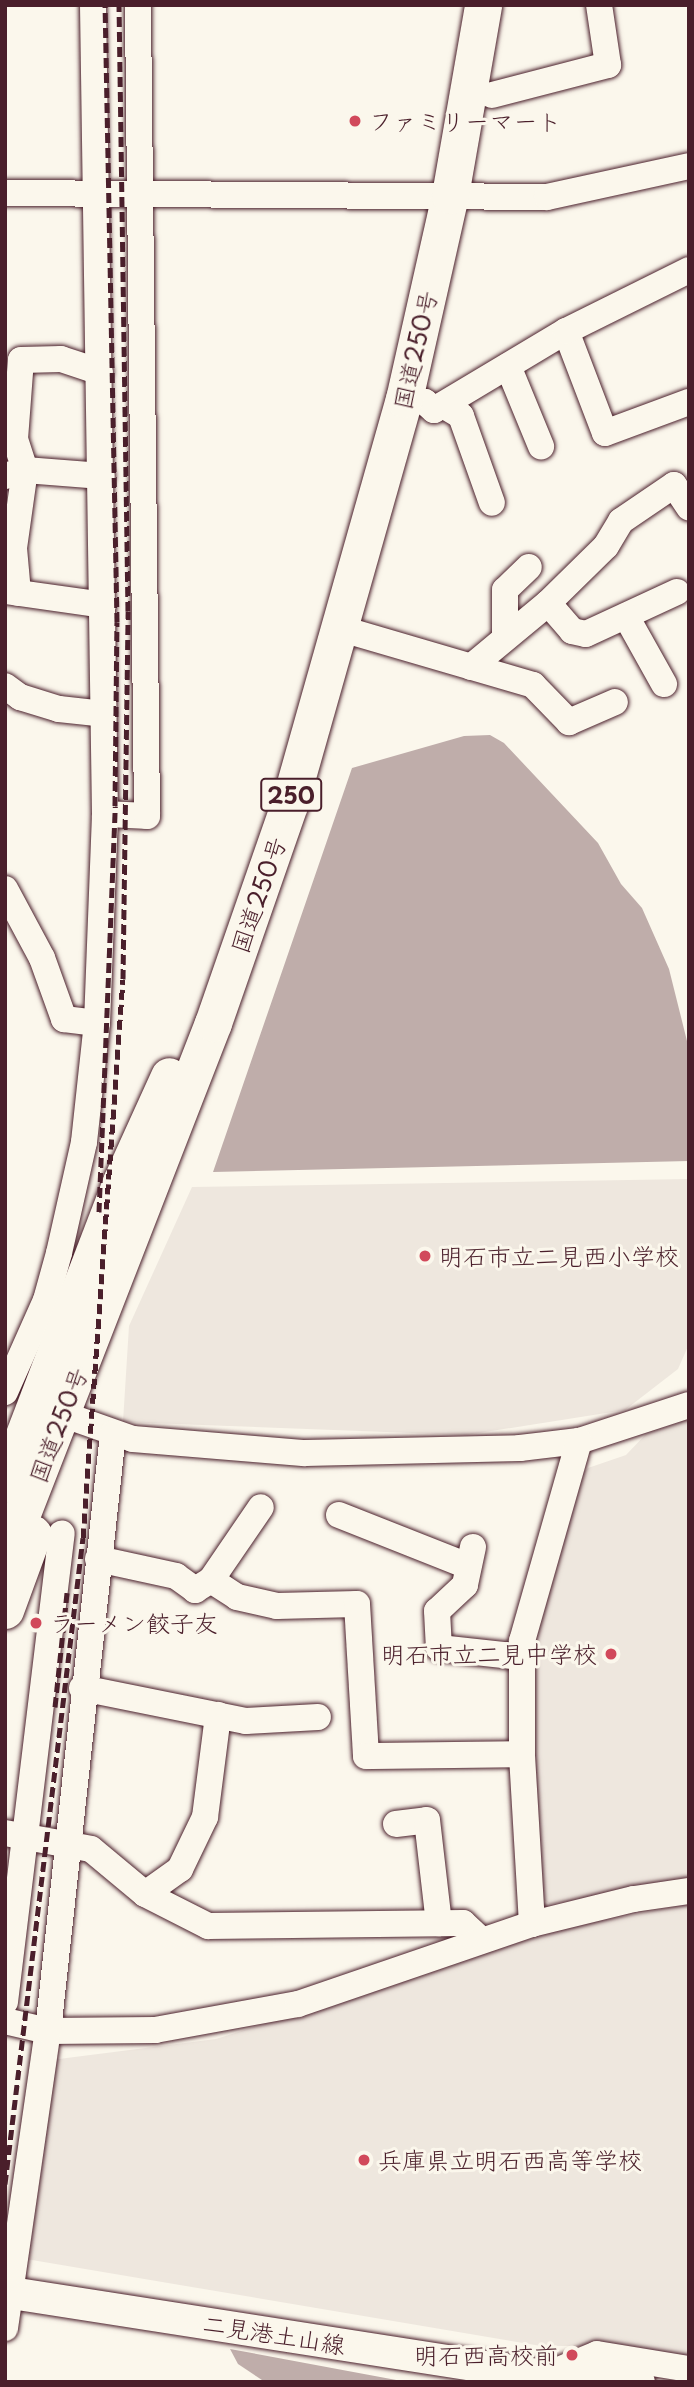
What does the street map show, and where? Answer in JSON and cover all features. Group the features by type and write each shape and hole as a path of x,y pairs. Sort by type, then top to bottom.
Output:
{"highway":[{"name":"国道250号","path":"5,1557 40,1473 24,1391 218,1010 289,805 342,629 404,400 439,196 461,5"},
{"name":"国道250号","path":"5,1484 24,1391 197,1016 275,790 358,500 439,196 483,5"},
{"name":"250","path":"5,1444 24,1391"},
{"name":"250","path":"5,1610 49,1528 40,1473"}],"main road":[{"name":"二見港土山線","path":"8,2292 551,2380 639,2382"}],"street":[{"path":"93,5 98,194 105,814 97,1023 84,1142 24,1391 113,1434 132,1439 305,1453 520,1448 579,1441 689,1405"},
{"path":"105,814 146,816 142,194 138,5"},
{"path":"492,95 608,65 599,5"},
{"path":"5,193 547,197 689,166"},
{"path":"404,400 425,402 434,410 566,331 689,270"},
{"path":"566,331 599,435 689,402"},
{"path":"100,372 61,359 21,360 15,439 11,592 103,605"},
{"path":"508,366 541,446"},
{"path":"443,405 461,416 492,503"},
{"path":"15,473 102,476"},
{"path":"471,667 548,603 606,547 621,521 674,485 689,507"},
{"path":"505,638 505,590 529,567"},
{"path":"548,603 572,631 586,634 677,592"},
{"path":"626,616 664,684"},
{"path":"342,629 533,685 569,722 615,702"},
{"path":"5,686 20,697 59,709 104,714"},
{"path":"5,889 42,958 64,1019 97,1023"},
{"path":"5,2328 8,2292 48,2031 82,1688 113,1434"},
{"path":"532,1924 522,1754 522,1641 579,1441"},
{"path":"5,2002 16,1835 49,1528 176,1576 195,1590 211,1580 261,1507"},
{"path":"339,1515 470,1556 465,1585 438,1611 439,1648 522,1657"},
{"path":"211,1580 237,1597 277,1606 357,1604 366,1756 522,1754"},
{"path":"82,1688 246,1721 318,1717"},
{"path":"145,1894 180,1869 205,1816 218,1715"},
{"path":"396,1824 427,1820 439,1923"},
{"path":"16,1835 92,1849 145,1894 208,1926 463,1923 481,1940"},
{"path":"5,2021 48,2031 155,2029 298,2004 532,1924 634,1899 689,1891"},
{"path":"551,2380 597,2354 689,2369"}],"shaded area":[{"path":"490,735 504,743 598,843 621,884 642,908 669,969 689,1049 689,1161 213,1172 352,768 464,736"},
{"name":"明石市立二見西小学校","path":"689,1179 689,1344 678,1369 625,1410 466,1435 123,1422 129,1326 192,1187"},
{"name":"明石市立二見中学校","path":"689,1419 689,1881 550,1904 541,1898 530,1690 538,1617 577,1480 588,1468 626,1455 646,1434"},
{"name":"兵庫県立明石西高等学校","path":"689,1904 689,2361 596,2346 541,2346 26,2259 51,2060 216,2039 564,1928"},
{"path":"230,2349 407,2382 265,2382 238,2364"}],"railway":[{"path":"99,1212 115,806 117,622 105,5"},
{"path":"5,2184 83,1538 123,979 128,611 119,5"},
{"path":"55,1707 67,1593"}],"place":[{"name":"ファミリーマート","path":"355,121"},
{"name":"明石市立二見西小学校","path":"425,1256"},
{"name":"ラーメン餃子友","path":"36,1623"},
{"name":"明石市立二見中学校","path":"611,1654"},
{"name":"兵庫県立明石西高等学校","path":"364,2160"},
{"name":"明石西高校前","path":"572,2355"}]}
